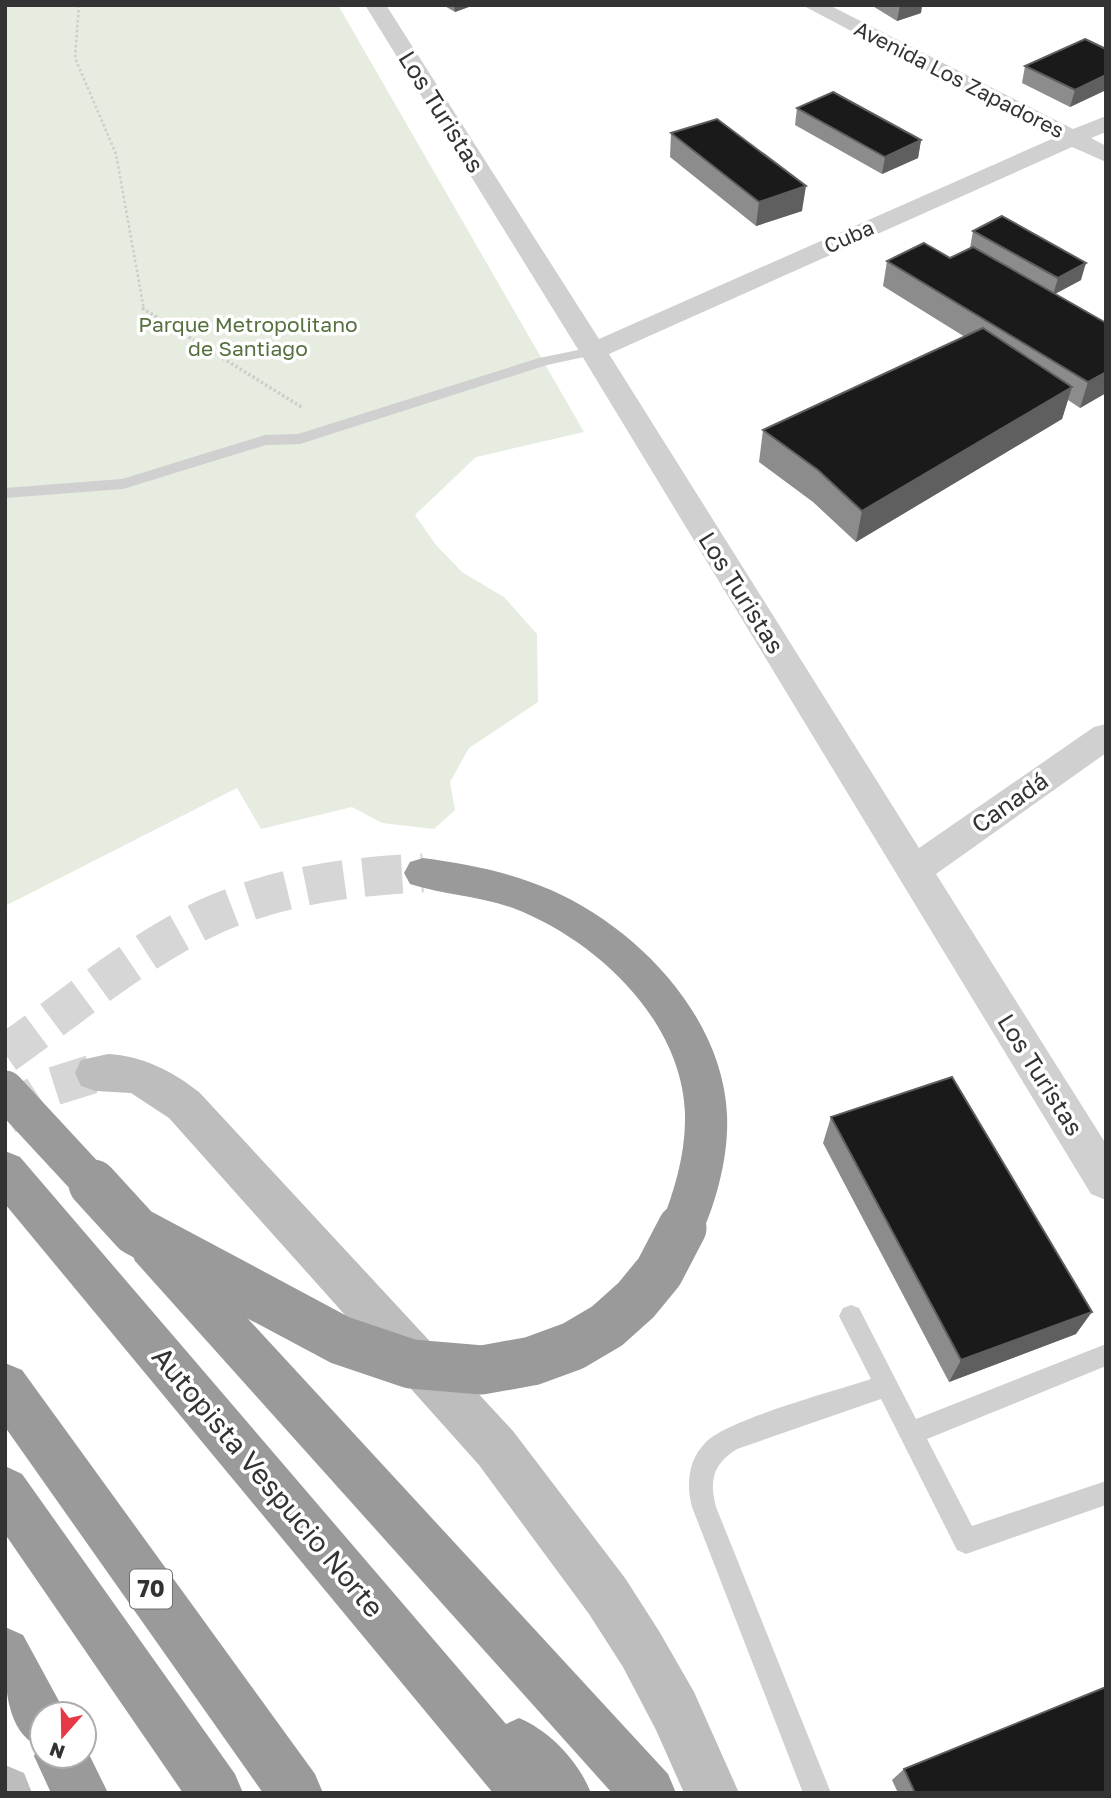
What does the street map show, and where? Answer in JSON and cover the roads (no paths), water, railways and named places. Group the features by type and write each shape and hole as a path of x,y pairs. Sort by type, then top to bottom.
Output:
{"highway":[{"path":"136,1231 361,1349 411,1364 460,1371 532,1361 573,1346 607,1326 649,1286 682,1228 702,1163 706,1116 703,1089 693,1056 665,1003 624,956 555,909 485,882 423,873"},
{"path":"5,1090 649,1793"},
{"name":"Autopista Vespucio Norte","path":"5,1171 529,1793"},
{"name":"70","path":"5,1386 296,1793"},
{"name":"70","path":"5,1491 216,1793"},
{"path":"285,1501 564,1793"},
{"path":"5,1653 31,1700"},
{"path":"69,1770 81,1793"}],"main road":[{"path":"96,1073 135,1075 156,1084 184,1105 496,1448 607,1596 641,1649 675,1711 712,1793"}],"street":[{"name":"Los Turistas","path":"375,5 593,351 1106,1181"},
{"name":"Avenida Los Zapadores","path":"812,5 1106,155"},
{"name":"Cuba","path":"593,351 1106,123"},
{"name":"Canadá","path":"914,870 1106,736"}],"lane":[{"path":"5,494 123,484 265,440 300,439 332,426 544,360 593,351"},
{"path":"851,1317 965,1541 1106,1493"},
{"path":"909,1434 1105,1356"},
{"path":"817,1793 704,1507 699,1477 703,1463 714,1448 730,1439 884,1386"}],"tunnel":[{"path":"5,1054 130,963 209,917 261,897 314,884 423,873"},
{"path":"5,1116 48,1088 96,1073"}],"park label":[{"name":"Parque Metropolitano de Santiago","path":"248,337"}]}
